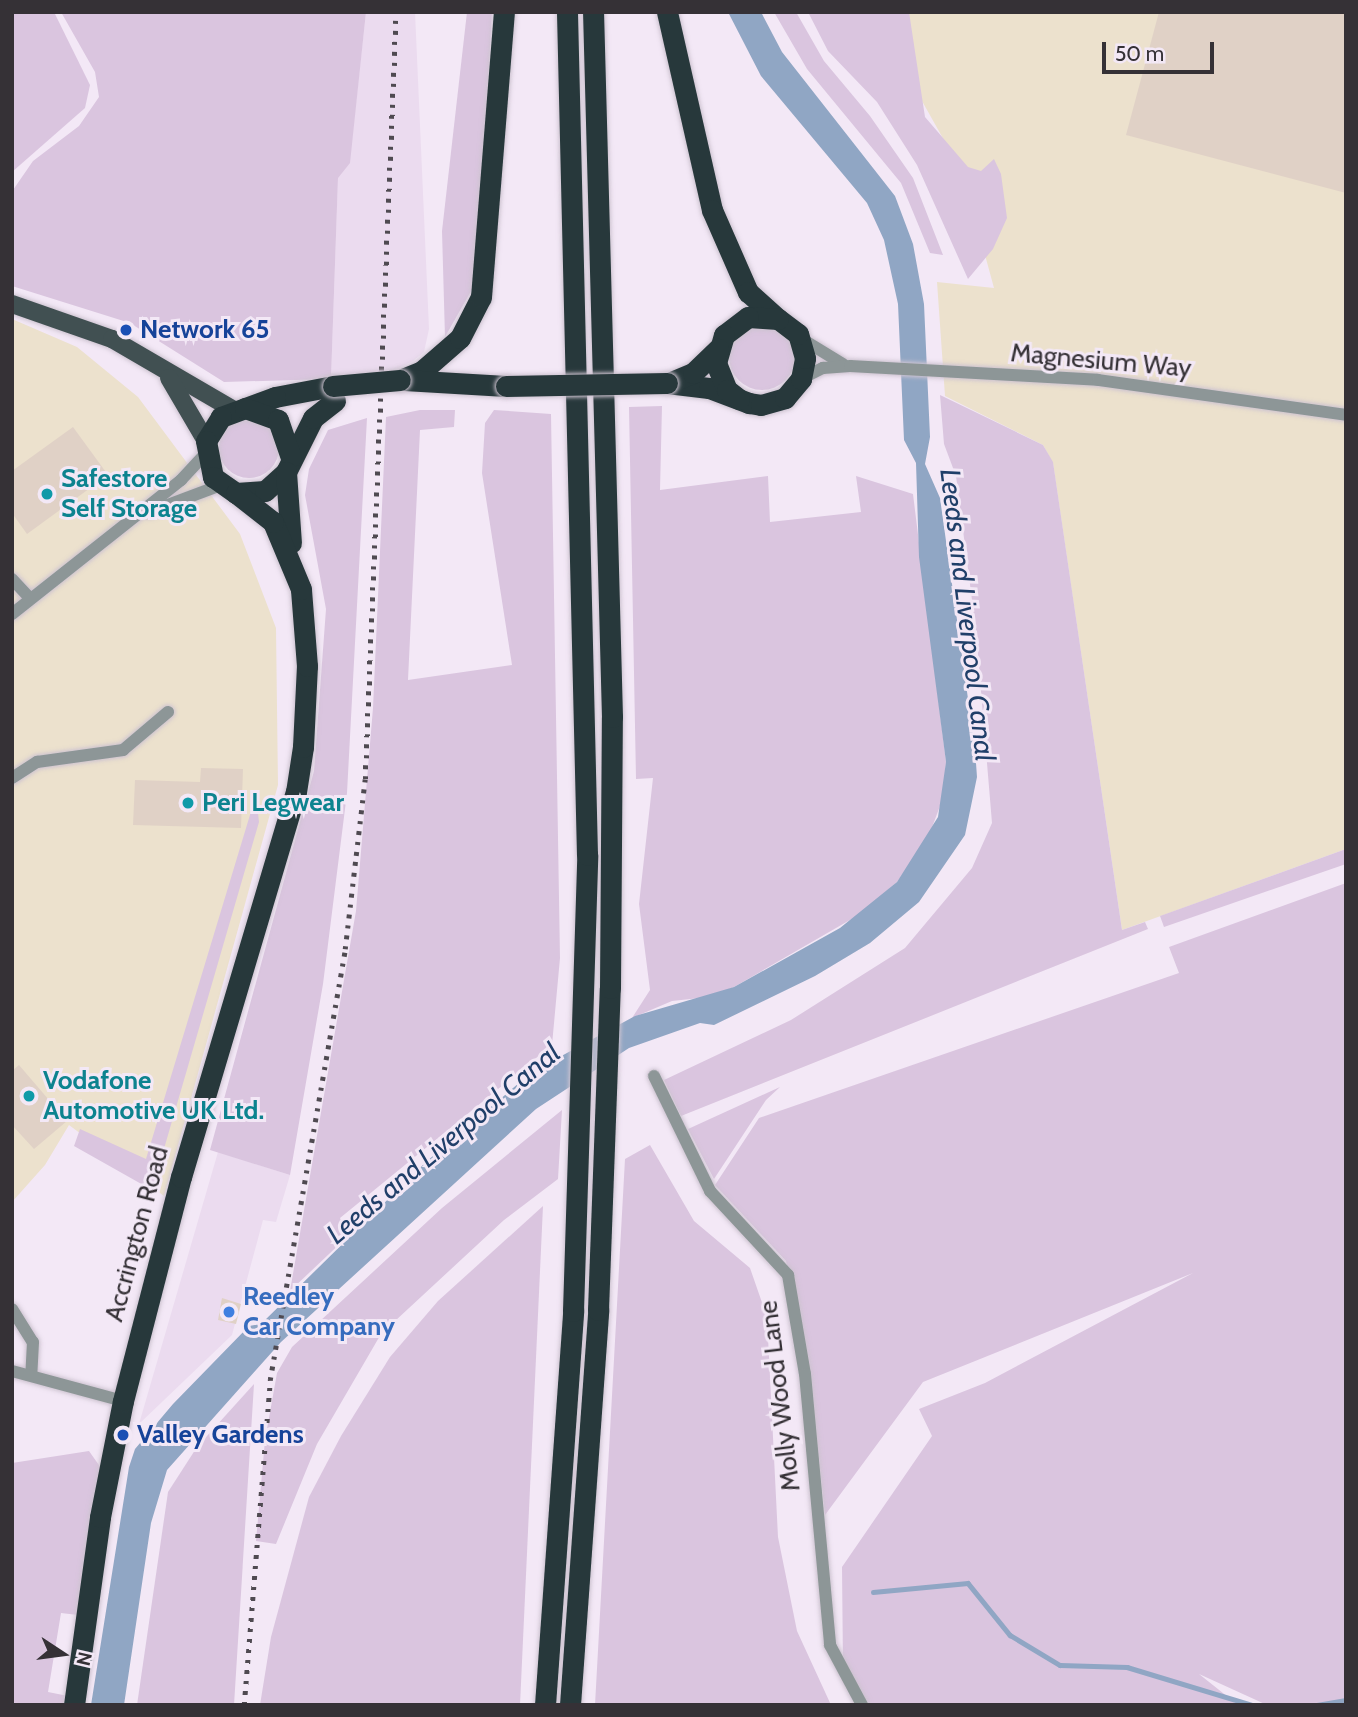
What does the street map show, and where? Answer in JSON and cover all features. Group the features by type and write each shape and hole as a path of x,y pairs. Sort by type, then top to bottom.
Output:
{"highway":[{"path":"393,385 422,371 460,338 481,297 485,274 504,12"},
{"path":"545,1705 577,1210 584,1003 582,509 567,12"},
{"path":"570,1705 603,1205 610,989 612,717 593,12"},
{"path":"334,393 313,418 288,464 265,491 228,489 205,448 211,428 239,409 334,393 393,385 667,383 739,399 772,403 792,393 802,379 806,358 797,334 748,292 738,274 712,209 667,12"},
{"path":"667,383 693,373 718,349 734,324 748,317 778,319"},
{"path":"718,349 720,377 739,399"},
{"path":"239,409 278,420 288,464"},
{"name":"Accrington Road","path":"74,1705 100,1517 123,1401 181,1177 296,792 307,666 298,579 284,505 288,464"},
{"name":"Accrington Road","path":"228,489 272,522 298,579"}],"main road":[{"path":"12,304 113,338 164,372 239,409"},
{"path":"164,372 205,448"}],"street":[{"name":"Magnesium Way","path":"797,334 824,356 850,366"},
{"name":"Magnesium Way","path":"802,379 823,368 850,366 1098,380 1346,415"},
{"path":"12,614 129,522 205,448"},
{"path":"129,522 228,489"},
{"path":"12,579 30,598"},
{"path":"12,778 37,762 123,750 168,712"},
{"name":"Molly Wood Lane","path":"656,1081 710,1191 788,1275 805,1374 830,1645 862,1705"},
{"path":"12,1309 33,1342 30,1375"},
{"path":"12,1371 123,1401"}],"shaded area":[{"path":"12,12 54,12 90,85 85,108 12,172"},
{"path":"61,12 366,12 350,163 338,178 331,379 224,382 130,323 12,286 13,190 33,161 79,126 99,97 95,72"},
{"path":"366,12 415,12 429,329 424,352 413,361 389,372 331,379 338,177 352,139"},
{"path":"467,12 492,12 480,223 474,286 445,337 442,231"},
{"path":"774,12 796,12 824,61 870,116 913,178 943,255 930,253 901,183 807,69"},
{"path":"808,12 909,12 925,117 968,167 981,171 994,159 1001,174 1007,218 993,249 968,279 917,165 877,102 828,51"},
{"path":"872,12 1346,12 1346,849 1122,930 1053,463 1043,445 945,396 937,282 994,288 963,174"},
{"path":"12,319 77,347 138,397 240,534 276,628 278,785 164,1196 69,1125 45,1165 12,1202"},
{"path":"762,324 785,334 795,357 785,380 762,390 739,380 729,357 739,334"},
{"path":"940,395 1043,445 1053,462 1122,930 1145,922 1148,929 681,1116 664,1080 791,1020 905,948 972,868 992,823 976,631 956,476 944,444"},
{"path":"662,406 660,490 768,476 770,522 861,512 856,476 913,494 946,762 943,798 928,838 897,882 862,913 734,987 709,997 672,1001 632,1018 650,990 639,904 653,778 636,779 629,407"},
{"path":"420,410 455,410 454,427 420,430 408,680 512,665 482,473 485,423 494,410 551,414 560,958 552,1045 340,1218 348,1236 290,1291 356,911 373,708 386,417"},
{"path":"249,418 266,423 274,431 279,448 274,465 266,473 249,478 232,473 224,465 219,448 224,431 232,423"},
{"path":"367,418 347,793 323,984 290,1175 210,1150 314,771 326,609 305,495 309,469 328,430"},
{"path":"256,795 259,822 152,1190 74,1146 80,1129 146,1159"},
{"path":"1346,849 1346,864 1164,927 1160,916"},
{"path":"1346,883 1346,1705 1267,1705 1199,1674 1238,1705 864,1705 843,1669 842,1567 932,1436 919,1409 985,1383 1193,1273 923,1382 825,1515 808,1356 786,1261 715,1185 759,1118 1179,973 1169,947"},
{"path":"780,1087 766,1100 714,1179 688,1129"},
{"path":"562,1110 558,1179 504,1220 381,1334 317,1444 276,1544 256,1541 265,1440 277,1373 292,1347 442,1208"},
{"path":"650,1145 694,1221 750,1268 767,1317 778,1537 797,1631 831,1705 595,1705 625,1159"},
{"path":"218,1152 290,1175 276,1222 263,1220 232,1335 139,1424"},
{"path":"543,1206 520,1705 260,1705 271,1637 309,1497 341,1436 390,1357 438,1301"},
{"path":"254,1384 234,1705 137,1705 168,1492 197,1447"},
{"path":"89,1451 101,1468 78,1615 61,1613 48,1692 68,1696 67,1705 12,1705 12,1463"}],"water":[{"path":"728,12 761,12 782,52 895,196 913,244 924,304 930,437 925,464 940,498 975,749 977,777 965,835 919,902 870,943 815,976 714,1025 700,1023 629,1048 536,1109 281,1342 167,1470 151,1523 124,1705 91,1705 129,1467 135,1449 173,1404 249,1326 261,1324 427,1161 532,1072 635,1016 734,987 840,928 897,882 938,817 946,762 919,557 916,463 904,440 898,304 884,240 867,203 761,76"}],"building":[{"path":"1159,12 1346,12 1346,193 1126,135"},
{"name":"Safestore Self Storage","path":"73,427 108,475 27,534 12,513 12,471"},
{"name":"Peri Legwear","path":"201,768 243,769 241,828 133,825 135,780 200,782"},
{"name":"Vodafone Automotive UK Ltd.","path":"19,1065 67,1121 34,1149 12,1125 12,1071"},
{"name":"Reedley Car Company","path":"222,1298 241,1304 236,1324 218,1320"}],"waterway":[{"path":"873,1592 968,1583 1010,1635 1060,1665 1127,1667 1252,1705"},
{"path":"1317,1705 1346,1700"}],"railway":[{"path":"244,1705 270,1380 345,949 365,779 396,12"}],"place":[{"name":"Network 65","path":"126,330"},
{"name":"Safestore Self Storage","path":"47,494"},
{"name":"Peri Legwear","path":"188,803"},
{"name":"Vodafone Automotive UK Ltd.","path":"29,1096"},
{"name":"Reedley Car Company","path":"229,1312"},
{"name":"Valley Gardens","path":"123,1435"}],"water label":[{"name":"Leeds and Liverpool Canal","path":"968,615"},
{"name":"Leeds and Liverpool Canal","path":"443,1143"}]}
